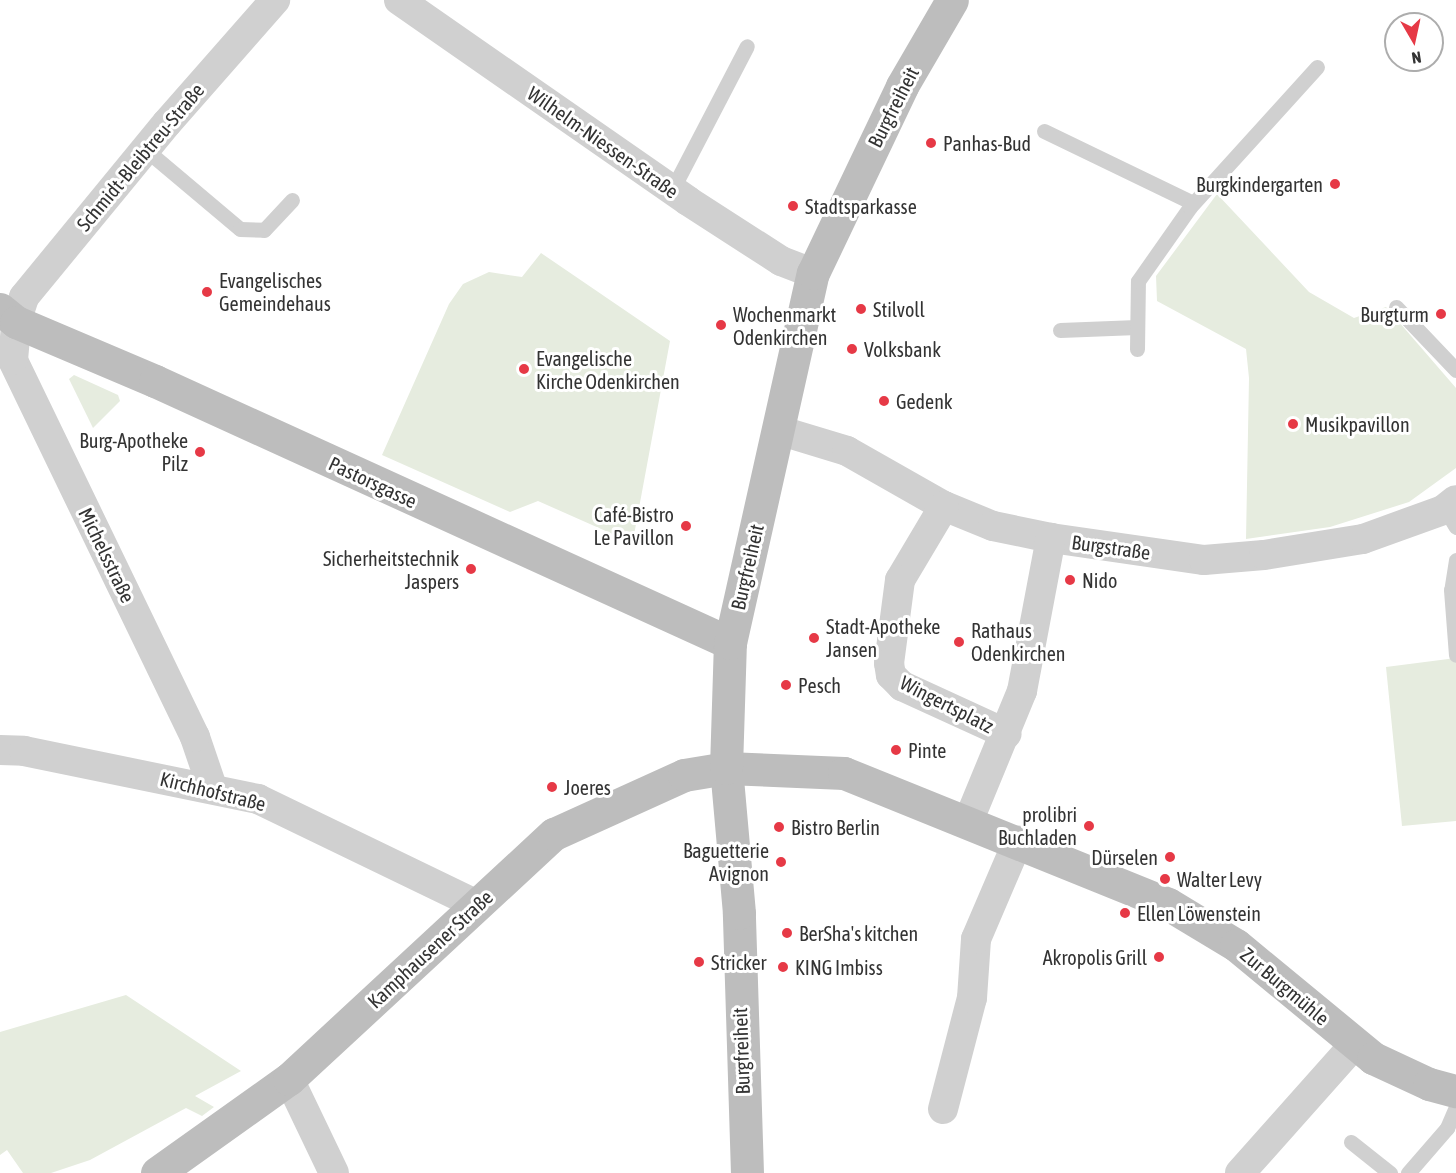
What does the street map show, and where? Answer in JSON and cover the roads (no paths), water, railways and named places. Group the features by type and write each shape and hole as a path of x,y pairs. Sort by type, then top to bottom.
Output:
{"street":[{"name":"Schmidt-Bleibtreu-Straße","path":"8,315 145,150 275,0"},
{"name":"Wilhelm-Niessen-Straße","path":"399,0 672,190 781,261 813,273"},
{"name":"Burgfreiheit","path":"747,1173 738,913 726,768 730,643 813,273 902,86 952,0"},
{"name":"Pastorsgasse","path":"8,315 730,643"},
{"name":"Michelsstraße","path":"8,315 13,360 195,737 212,787"},
{"name":"Burgstraße","path":"778,430 847,451 945,506 993,525 1051,538 1204,560 1238,559 1363,539 1452,512"},
{"name":"Wingertsplatz","path":"945,506 900,580 906,606 891,675 902,686 1007,734"},
{"path":"968,822 1007,734 1022,691 1051,538"},
{"name":"Kirchhofstraße","path":"0,750 24,751 212,787 258,799 477,905"},
{"name":"Zur Burgmühle","path":"726,768 844,773 1018,841 1168,904 1203,923 1236,945 1354,1045 1413,1077 1456,1091"},
{"name":"Kamphausener Straße","path":"156,1173 289,1079 554,834 684,775 726,768"},
{"path":"943,1109 972,998 976,939 1018,841"},
{"path":"1240,1173 1354,1045"},
{"path":"289,1079 333,1173"}],"lane":[{"path":"672,190 747,46"},
{"path":"1137,349 1138,281 1193,203 1317,67"},
{"path":"1044,130 1193,203"},
{"path":"145,150 240,229 264,230 292,200"},
{"path":"1396,307 1456,370"},
{"path":"1060,330 1137,327"},
{"path":"1456,561 1451,590 1456,655"},
{"path":"1408,1173 1447,1128 1456,1107"},
{"path":"1352,1142 1389,1173"}],"place":[{"name":"Panhas-Bud","path":"931,143"},
{"name":"Burgkindergarten","path":"1335,184"},
{"name":"Stadtsparkasse","path":"793,206"},
{"name":"Evangelisches Gemeindehaus","path":"207,292"},
{"name":"Stilvoll","path":"861,309"},
{"name":"Burgturm","path":"1441,314"},
{"name":"Wochenmarkt Odenkirchen","path":"721,325"},
{"name":"Volksbank","path":"852,349"},
{"name":"Evangelische Kirche Odenkirchen","path":"524,369"},
{"name":"Gedenk","path":"884,401"},
{"name":"Musikpavillon","path":"1293,424"},
{"name":"Burg-Apotheke Pilz","path":"200,452"},
{"name":"Café-Bistro Le Pavillon","path":"686,526"},
{"name":"Sicherheitstechnik Jaspers","path":"471,569"},
{"name":"Nido","path":"1070,580"},
{"name":"Stadt-Apotheke Jansen","path":"814,638"},
{"name":"Rathaus Odenkirchen","path":"959,642"},
{"name":"Pesch","path":"786,685"},
{"name":"Pinte","path":"896,750"},
{"name":"Joeres","path":"552,787"},
{"name":"prolibri Buchladen","path":"1089,826"},
{"name":"Bistro Berlin","path":"779,827"},
{"name":"Dürselen","path":"1170,857"},
{"name":"Baguetterie Avignon","path":"781,862"},
{"name":"Walter Levy","path":"1165,879"},
{"name":"Ellen Löwenstein","path":"1125,913"},
{"name":"BerSha's kitchen","path":"787,933"},
{"name":"Akropolis Grill","path":"1159,957"},
{"name":"Stricker","path":"699,962"},
{"name":"KING Imbiss","path":"783,967"}]}
